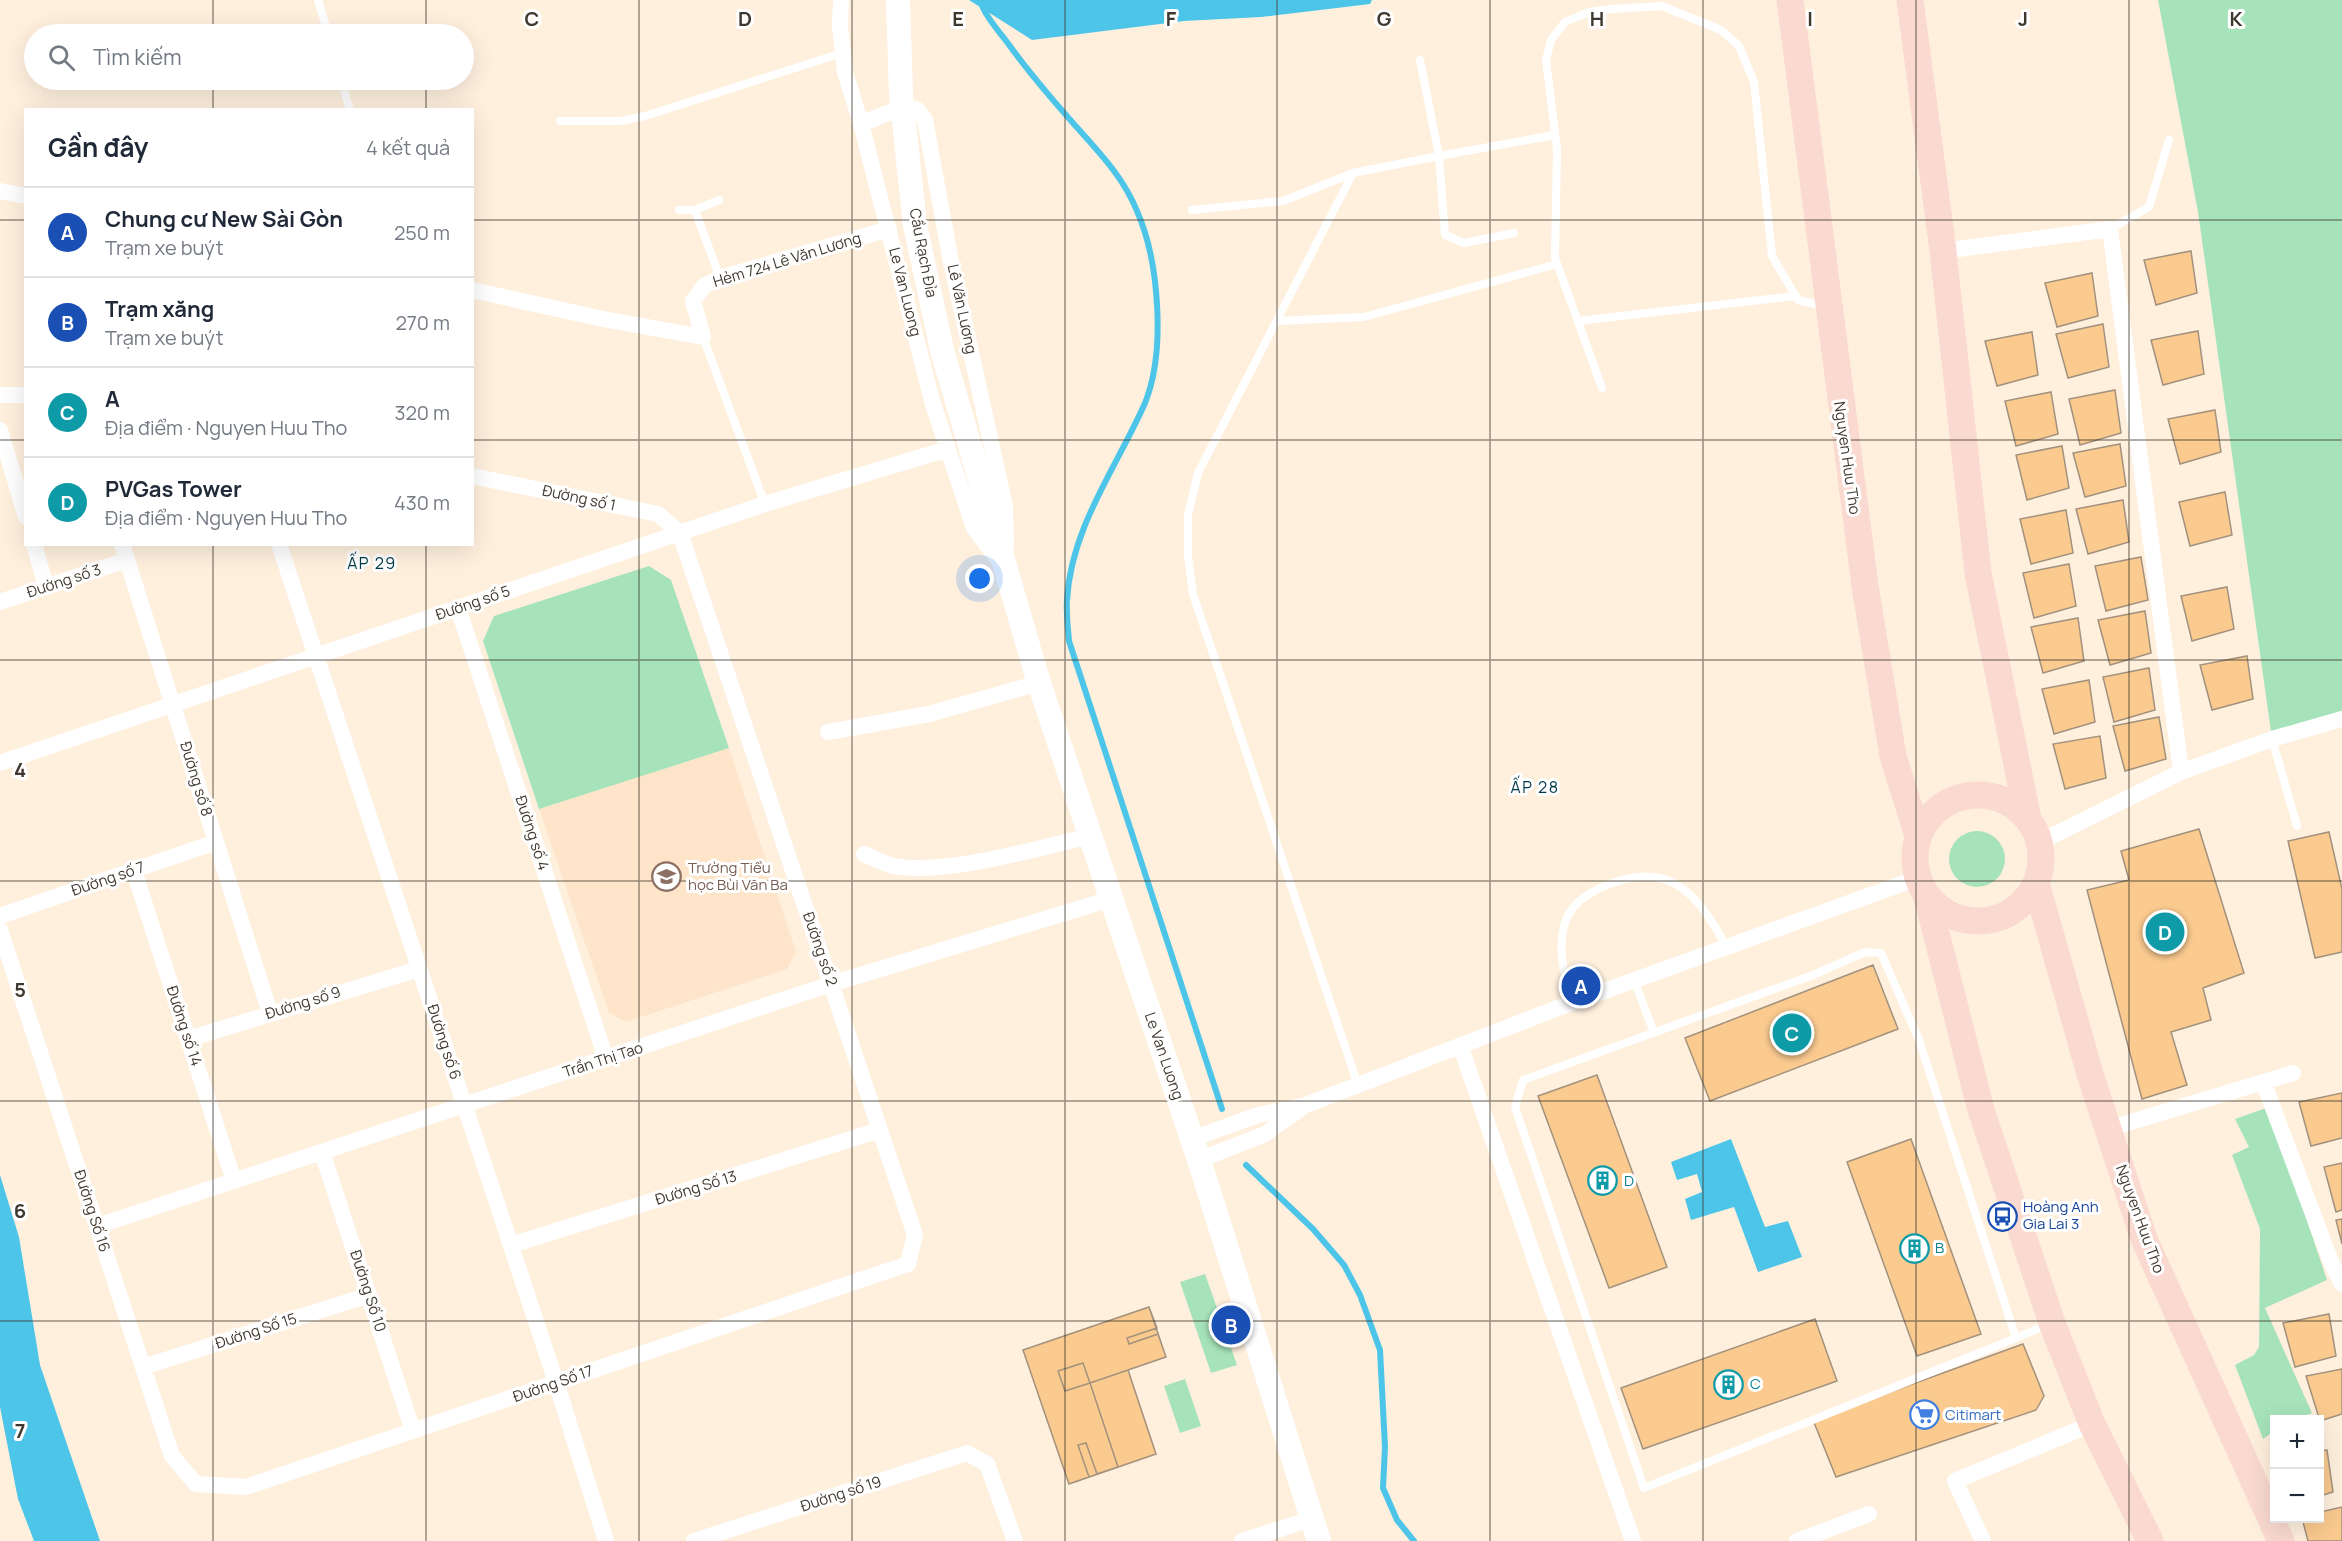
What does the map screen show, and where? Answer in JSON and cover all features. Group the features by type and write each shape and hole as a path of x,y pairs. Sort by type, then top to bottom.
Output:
{"main road":[{"name":"Cầu Rạch Đỉa","path":"898,0 901,94 915,225 942,350 984,501"},
{"name":"Nguyen Huu Tho","path":"1790,0 1864,586 1892,745 1918,836"},
{"path":"1910,0 1943,251 1978,573 2041,863 2036,883 2024,901 2007,914 1986,921 1964,920 1944,912 1923,887"},
{"name":"Le Van Luong","path":"984,501 1040,683 1195,1150 1315,1530"},
{"path":"2034,831 2014,806 1996,798 1978,795 1959,798 1934,813 1918,836 1914,852 1981,1110 2052,1323 2092,1424 2150,1541"},
{"name":"Nguyen Huu Tho","path":"2036,883 2108,1129 2144,1239 2281,1541"}],"street":[{"name":"Le Van Luong","path":"841,0 842,53 849,91 861,124 933,404 974,528 1007,572"},
{"name":"Lê Văn Lương","path":"861,124 905,106 918,110 925,120 951,262 1005,506 1007,572"},
{"path":"0,191 24,196"},
{"name":"Hẻm 724 Lê Văn Lương","path":"703,337 693,301 695,294 704,286 720,278 889,229"},
{"path":"1943,251 2110,229 2181,772"},
{"path":"474,290 603,319 703,337"},
{"path":"0,395 24,395"},
{"path":"0,430 24,510"},
{"name":"Đường số 5","path":"0,763 765,504 948,449"},
{"name":"Đường số 1","path":"474,476 658,514 680,533"},
{"name":"Đường số 2","path":"680,533 915,1235 908,1264"},
{"path":"35,546 46,587"},
{"name":"Đường số 6","path":"280,546 556,1382 606,1541"},
{"name":"Đường số 3","path":"0,602 46,587 125,552"},
{"name":"Đường số 8","path":"125,552 270,1013"},
{"name":"Đường số 4","path":"458,608 606,1059"},
{"path":"828,732 929,714 1040,683"},
{"path":"2034,831 2181,772 2272,739 2342,720"},
{"path":"864,854 894,866 943,866 993,858 1090,836"},
{"name":"Đường số 7","path":"0,915 216,842"},
{"name":"Đường số 14","path":"134,871 234,1181"},
{"path":"1195,1150 1258,1115 1306,1105 1634,979 1726,946 1923,887"},
{"name":"Trần Thị Tao","path":"97,1226 831,984 1111,899"},
{"name":"Đường Số 16","path":"0,930 172,1456 195,1484"},
{"name":"Đường số 9","path":"188,1039 419,969"},
{"path":"1460,1045 1633,1541"},
{"path":"2108,1129 2264,1084 2293,1073"},
{"path":"2264,1084 2331,1262 2342,1284"},
{"path":"1195,1150 1266,1134 1306,1105"},
{"name":"Đường Số 13","path":"511,1245 880,1130"},
{"name":"Đường Số 10","path":"322,1152 413,1431"},
{"name":"Đường Số 17","path":"195,1484 246,1487 908,1264"},
{"name":"Đường Số 15","path":"143,1367 369,1295"},
{"path":"1983,1541 1955,1481 2092,1424"},
{"name":"Đường số 19","path":"694,1541 967,1453 987,1464 1015,1541"},
{"path":"1808,1538 1869,1514"},
{"path":"1242,1541 1315,1530"}],"lane":[{"path":"318,0 325,24"},
{"path":"1602,388 1555,258 1557,227 1555,135 1546,60 1551,40 1565,22 1589,12 1662,6 1721,30 1739,46 1754,82 1772,256 1798,300 1828,306"},
{"path":"560,121 621,121 645,116 842,53"},
{"path":"1420,60 1439,156 1445,236 1464,243 1515,233"},
{"path":"343,90 349,108"},
{"path":"1192,210 1283,201 1353,173 1555,135"},
{"path":"2110,229 2149,207 2169,140"},
{"path":"1353,173 1198,473 1188,515 1188,555 1193,594 1358,1085"},
{"path":"679,210 695,210 719,200"},
{"path":"695,210 720,278"},
{"path":"1276,321 1364,317 1557,264"},
{"path":"1578,321 1796,296"},
{"name":"Hẻm 724 Lê Văn Lương","path":"703,337 765,504"},
{"path":"2272,739 2297,826"},
{"path":"1571,1003 1562,960 1564,925 1581,897 1624,877 1662,876 1690,893 1714,924 1726,946"},
{"path":"2016,1338 1919,1040 1881,953 1866,952 1813,975 1523,1080 1515,1107 1644,1488 2016,1338 2052,1323"},
{"path":"1634,979 1654,1033"}],"shaded area":[{"name":"Trường Tiểu học Bùi Văn Ba","path":"729,748 796,952 787,969 626,1022 609,1013 539,809"}],"green space":[{"path":"2158,0 2342,0 2342,719 2272,739 2198,212"},
{"path":"649,566 671,580 729,748 539,809 483,641 494,616"},
{"path":"1971,831 1983,831 1993,835 2001,843 2005,859 2001,875 1993,883 1983,887 1971,887 1961,883 1953,875 1949,865 1949,853 1953,843 1961,835"},
{"path":"2269,1107 2327,1280 2265,1308 2312,1413 2270,1415 2270,1434 2263,1439 2235,1365 2254,1355 2259,1347 2260,1229 2232,1155 2249,1147 2235,1119"},
{"path":"1205,1274 1237,1365 1211,1373 1180,1282"},
{"path":"1185,1379 1201,1426 1180,1433 1164,1386"}],"water":[{"path":"969,0 1372,0 1370,4 1261,17 1184,21 1032,40"},
{"path":"1731,1139 1765,1227 1788,1221 1802,1257 1758,1272 1734,1207 1691,1220 1685,1199 1702,1192 1697,1174 1677,1180 1671,1162"},
{"path":"0,1175 19,1237 40,1365 100,1541 34,1541 18,1499 0,1407"}],"building":[{"path":"2191,251 2197,293 2156,305 2144,260"},
{"path":"2092,273 2098,316 2057,327 2045,283"},
{"path":"2103,324 2109,367 2068,378 2056,334"},
{"path":"2198,331 2204,374 2163,385 2151,340"},
{"path":"2032,332 2038,375 1997,386 1985,341"},
{"path":"2115,390 2121,433 2080,445 2069,399"},
{"path":"2051,392 2058,434 2016,446 2005,401"},
{"path":"2215,410 2221,452 2180,464 2168,419"},
{"path":"2120,444 2126,486 2085,497 2073,453"},
{"path":"2062,446 2069,488 2027,500 2016,455"},
{"path":"2225,492 2232,535 2190,546 2179,502"},
{"path":"2123,500 2129,542 2088,554 2076,509"},
{"path":"2066,510 2073,553 2031,564 2020,519"},
{"path":"2141,557 2148,600 2106,611 2095,566"},
{"path":"2069,564 2076,606 2034,618 2023,573"},
{"path":"2227,587 2234,629 2192,641 2181,596"},
{"path":"2145,611 2151,653 2110,665 2098,620"},
{"path":"2078,618 2084,661 2043,673 2031,627"},
{"path":"2247,656 2253,699 2212,710 2200,665"},
{"path":"2149,668 2155,710 2114,722 2103,677"},
{"path":"2089,680 2095,722 2054,734 2042,689"},
{"path":"2159,717 2166,759 2125,771 2113,726"},
{"path":"2100,736 2106,778 2065,789 2053,744"},
{"path":"2199,829 2244,973 2203,988 2211,1020 2171,1032 2187,1085 2142,1099 2087,890 2129,880 2121,851"},
{"path":"2329,832 2342,889 2342,952 2315,958 2288,841"},
{"path":"1873,965 1898,1029 1710,1101 1685,1038"},
{"name":"D","path":"1597,1075 1667,1267 1609,1288 1538,1096"},
{"path":"2342,1093 2342,1138 2311,1146 2299,1102"},
{"name":"B","path":"1911,1139 1981,1334 1917,1356 1847,1162"},
{"path":"2342,1163 2342,1210 2336,1212 2324,1167"},
{"path":"2342,1219 2342,1244 2336,1220"},
{"path":"1149,1307 1157,1328 1127,1338 1129,1344 1158,1334 1166,1357 1090,1383 1118,1467 1097,1474 1086,1443 1078,1445 1089,1477 1069,1484 1023,1350"},
{"path":"1149,1307 1166,1357 1128,1370 1156,1454 1069,1484 1023,1350"},
{"path":"2329,1314 2336,1356 2295,1367 2283,1323"},
{"name":"C","path":"1815,1319 1837,1381 1643,1449 1621,1388"},
{"name":"Citimart","path":"2023,1344 2044,1396 2036,1410 1836,1477 1813,1420"},
{"path":"1083,1363 1090,1383 1065,1391 1058,1371"},
{"path":"2342,1369 2342,1414 2324,1420 2324,1415 2318,1415 2306,1376"},
{"path":"2324,1450 2327,1450 2333,1492 2324,1495 2324,1469"},
{"path":"2342,1507 2342,1541 2308,1541 2303,1523 2324,1523 2324,1511"}],"waterway":[{"path":"980,0 992,22 1023,63 1117,175 1131,198 1145,231 1155,280 1157,306 1156,358 1152,382 1145,403 1097,498 1077,547 1070,573 1067,600 1069,641 1222,1109"},
{"path":"1246,1165 1313,1229 1344,1265 1360,1295 1380,1350 1385,1447 1383,1488 1397,1520 1414,1541"}],"place":[{"name":"Trường Tiểu học Bùi Văn Ba","path":"667,877"},
{"name":"PVGas Tower","path":"2165,932"},
{"name":"Chung cư New Sài Gòn","path":"1581,986"},
{"name":"A","path":"1792,1033"},
{"name":"D","path":"1603,1181"},
{"name":"Hoàng Anh Gia Lai 3","path":"2002,1216"},
{"name":"B","path":"1914,1248"},
{"name":"Trạm xăng","path":"1231,1325"},
{"name":"C","path":"1729,1384"},
{"name":"Citimart","path":"1924,1415"}],"district":[{"name":"ẤP 29","path":"372,563"},
{"name":"ẤP 28","path":"1535,787"}]}
